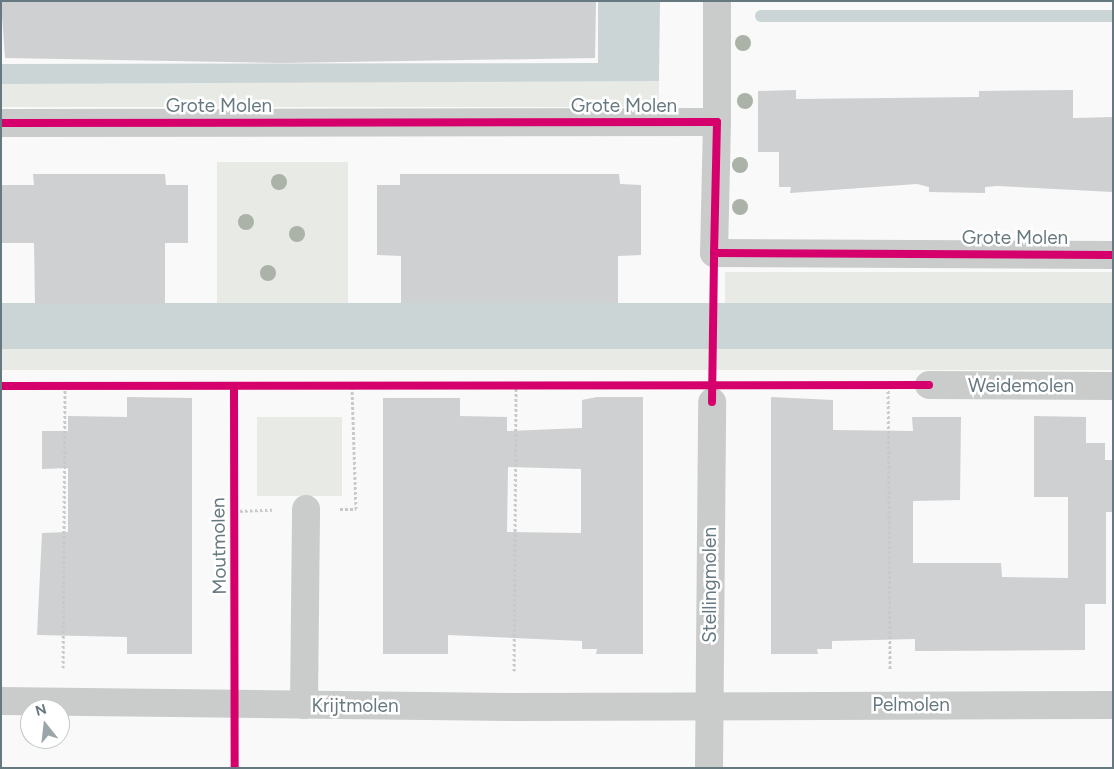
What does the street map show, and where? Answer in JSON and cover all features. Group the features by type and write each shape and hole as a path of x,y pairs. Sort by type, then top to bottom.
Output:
{"street":[{"path":"717,122 718,1"},
{"name":"Grote Molen","path":"1,123 717,122 714,254 1113,255"},
{"name":"Weidemolen","path":"929,385 1113,386"},
{"name":"Stellingmolen","path":"709,768 712,402"},
{"path":"304,705 306,509"},
{"name":"Krijtmolen","path":"1,701 20,701"},
{"name":"Krijtmolen","path":"70,701 514,707 709,706"},
{"name":"Pelmolen","path":"709,706 1113,705"}],"path":[{"path":"514,707 516,384"},
{"path":"506,385 526,384"},
{"path":"878,386 929,385"},
{"path":"56,386 75,386"},
{"path":"62,699 65,386"},
{"path":"342,386 362,386"},
{"path":"888,386 891,705"}],"shaded area":[{"path":"598,1 660,1 659,81 1,84 1,64 598,63"},
{"path":"1,81 659,81 659,107 1,107"},
{"path":"217,162 348,162 348,305 217,305"},
{"path":"725,272 1113,272 1113,303 725,303"},
{"path":"1,303 1113,303 1113,349 1,349"},
{"path":"1,349 1113,349 1113,370 1,370"},
{"path":"257,417 342,417 342,496 257,496"}],"building":[{"path":"1,1 596,1 595,58 281,63 5,58"},
{"path":"796,90 796,99 979,97 979,91 1073,90 1073,118 1113,117 1113,192 997,186 985,187 985,193 929,192 929,187 917,184 790,193 791,187 779,187 779,152 758,152 758,91"},
{"path":"33,174 165,174 166,185 188,185 188,243 165,243 165,304 35,304 34,243 1,243 1,185 34,185"},
{"path":"400,174 619,174 620,184 641,185 641,255 618,256 618,303 401,303 401,256 377,255 377,185 400,185"},
{"path":"127,397 192,398 192,654 127,654 127,637 37,635 42,533 68,532 68,468 42,469 42,431 68,431 68,416 127,417"},
{"path":"597,397 643,397 643,654 596,654 597,649 582,649 582,641 448,635 448,654 383,654 383,398 460,398 460,416 507,417 507,431 582,428 582,400","holes":["508,467 581,469 581,533 507,532"]},
{"path":"771,397 833,400 833,430 913,431 912,417 961,417 960,500 913,501 913,563 1001,563 1002,577 1068,578 1068,497 1034,497 1034,416 1086,417 1086,443 1105,443 1105,460 1113,460 1113,512 1106,512 1106,604 1085,604 1085,650 915,651 915,639 832,641 832,649 817,649 818,654 771,654"}],"waterway":[{"path":"761,16 1113,16"}],"cycle path":[{"path":"1,123 717,122 714,253 1113,255"},
{"path":"712,402 714,253"},
{"path":"1,386 929,385"},
{"name":"Moutmolen","path":"234,386 235,768"}]}
